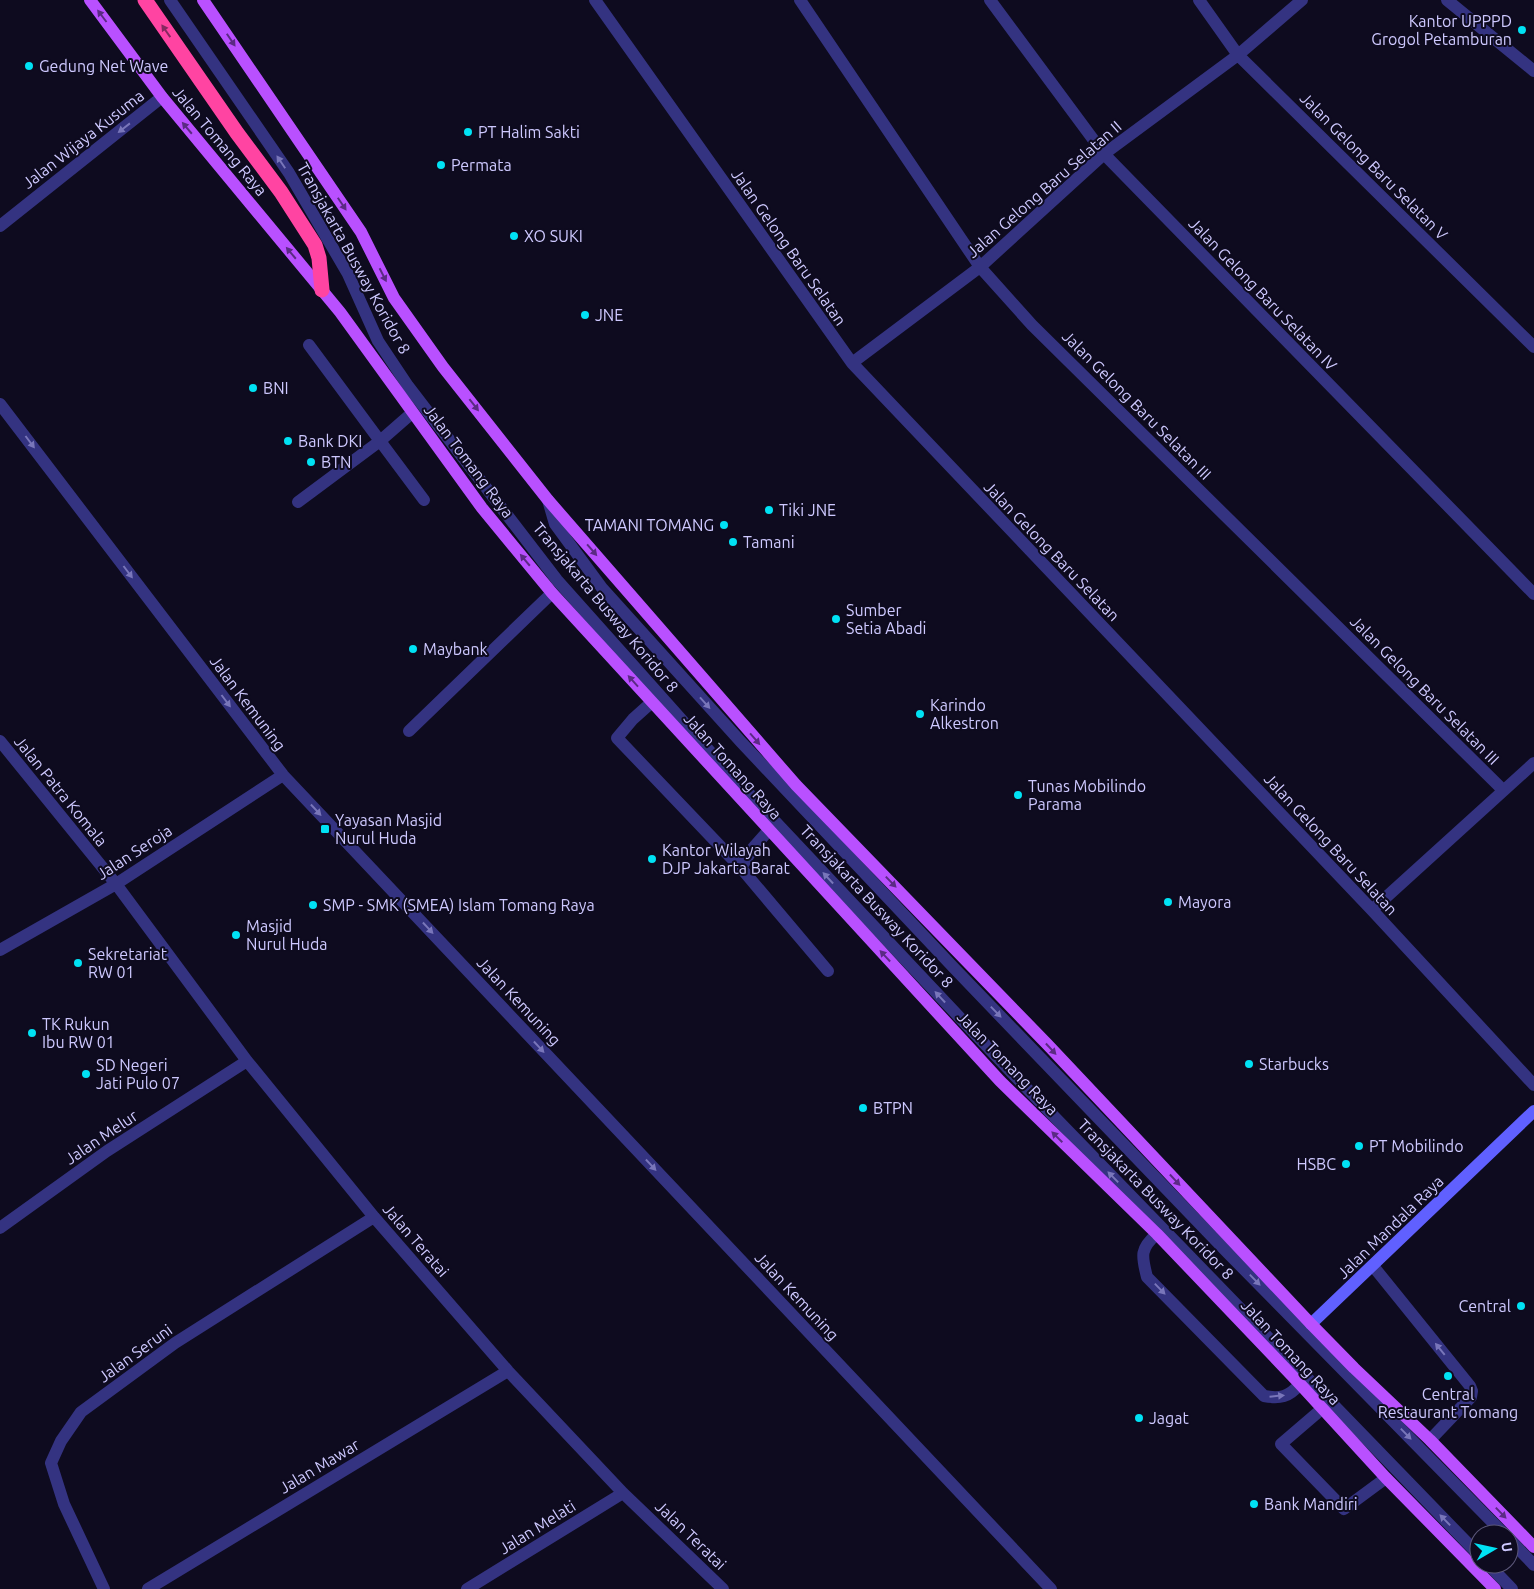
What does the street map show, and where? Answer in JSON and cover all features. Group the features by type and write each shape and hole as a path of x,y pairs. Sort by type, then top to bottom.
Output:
{"highway":[{"path":"145,0 281,192 315,245 319,258 322,290"}],"main road":[{"name":"Jalan Tomang Raya","path":"90,0 162,97 340,312 482,508 552,593 1000,1081 1157,1234 1300,1384 1386,1478 1495,1589"},
{"name":"Jalan Tomang Raya","path":"203,0 361,232 394,298 443,367 548,500 796,785 1040,1036 1311,1324 1430,1440 1534,1546"}],"street":[{"name":"Transjakarta Busway Koridor 8","path":"170,0 294,181 348,274 378,341 408,386 557,580 722,765 1005,1066 1469,1545"},
{"name":"Jalan Gelong Baru Selatan","path":"595,0 852,363 1372,910 1534,1085"},
{"name":"Jalan Gelong Baru Selatan III","path":"800,0 980,267 1032,325 1503,790"},
{"name":"Jalan Gelong Baru Selatan IV","path":"990,0 1104,154 1534,594"},
{"name":"Jalan Gelong Baru Selatan V","path":"1199,0 1238,55 1534,347"},
{"name":"Jalan Gelong Baru Selatan II","path":"852,363 980,267 1104,154 1238,55 1302,0"},
{"path":"1447,0 1534,71"},
{"name":"Jalan Wijaya Kusuma","path":"0,226 162,97"},
{"path":"309,345 424,500"},
{"name":"Jalan Kemuning","path":"0,404 283,775 1051,1589"},
{"path":"298,502 380,441 412,413"},
{"name":"Transjakarta Busway Koridor 8","path":"548,500 555,524 602,588 741,742 954,968 1494,1524"},
{"path":"409,731 552,593"},
{"path":"652,702 617,738 741,868 828,972"},
{"name":"Jalan Patra Komala","path":"0,741 116,884"},
{"path":"1372,910 1534,763"},
{"name":"Jalan Seroja","path":"0,950 116,884 283,775"},
{"path":"741,868 753,848 769,830"},
{"name":"Jalan Teratai","path":"116,884 247,1061 374,1217 508,1371 623,1493 723,1589"},
{"name":"Jalan Melur","path":"0,1228 107,1150 247,1061"},
{"name":"Jalan Mandala Raya","path":"1311,1324 1534,1111"},
{"name":"Jalan Seruni","path":"104,1589 64,1504 51,1462 61,1441 81,1412 176,1343 374,1217"},
{"path":"1157,1234 1149,1241 1142,1258 1148,1277 1264,1396 1277,1398 1293,1392 1300,1384"},
{"path":"1373,1266 1470,1386 1472,1391 1471,1397 1430,1440"},
{"name":"Jalan Mawar","path":"148,1589 508,1371"},
{"path":"1322,1408 1281,1444 1344,1509 1386,1478"},
{"name":"Jalan Melati","path":"467,1589 623,1493"},
{"path":"1519,1549 1534,1565"},
{"path":"1498,1574 1512,1589"}],"place":[{"name":"Kantor UPPPD Grogol Petamburan","path":"1522,30"},
{"name":"Gedung Net Wave","path":"29,66"},
{"name":"PT Halim Sakti","path":"468,132"},
{"name":"Permata","path":"441,165"},
{"name":"XO SUKI","path":"514,236"},
{"name":"JNE","path":"585,315"},
{"name":"BNI","path":"253,388"},
{"name":"Bank DKI","path":"288,441"},
{"name":"BTN","path":"311,462"},
{"name":"Tiki JNE","path":"769,510"},
{"name":"TAMANI TOMANG","path":"724,525"},
{"name":"Tamani","path":"733,542"},
{"name":"Sumber Setia Abadi","path":"836,619"},
{"name":"Maybank","path":"413,649"},
{"name":"Karindo Alkestron","path":"920,714"},
{"name":"Tunas Mobilindo Parama","path":"1018,795"},
{"name":"Yayasan Masjid Nurul Huda","path":"325,829"},
{"name":"Kantor Wilayah DJP Jakarta Barat","path":"652,859"},
{"name":"Mayora","path":"1168,902"},
{"name":"SMP - SMK (SMEA) Islam Tomang Raya","path":"313,905"},
{"name":"Masjid Nurul Huda","path":"236,935"},
{"name":"Sekretariat RW 01","path":"78,963"},
{"name":"TK Rukun Ibu RW 01","path":"32,1033"},
{"name":"Starbucks","path":"1249,1064"},
{"name":"SD Negeri Jati Pulo 07","path":"86,1074"},
{"name":"BTPN","path":"863,1108"},
{"name":"PT Mobilindo","path":"1359,1146"},
{"name":"HSBC","path":"1346,1164"},
{"name":"Central","path":"1521,1306"},
{"name":"Central Restaurant Tomang","path":"1448,1376"},
{"name":"Jagat","path":"1139,1418"},
{"name":"Bank Mandiri","path":"1254,1504"}]}
